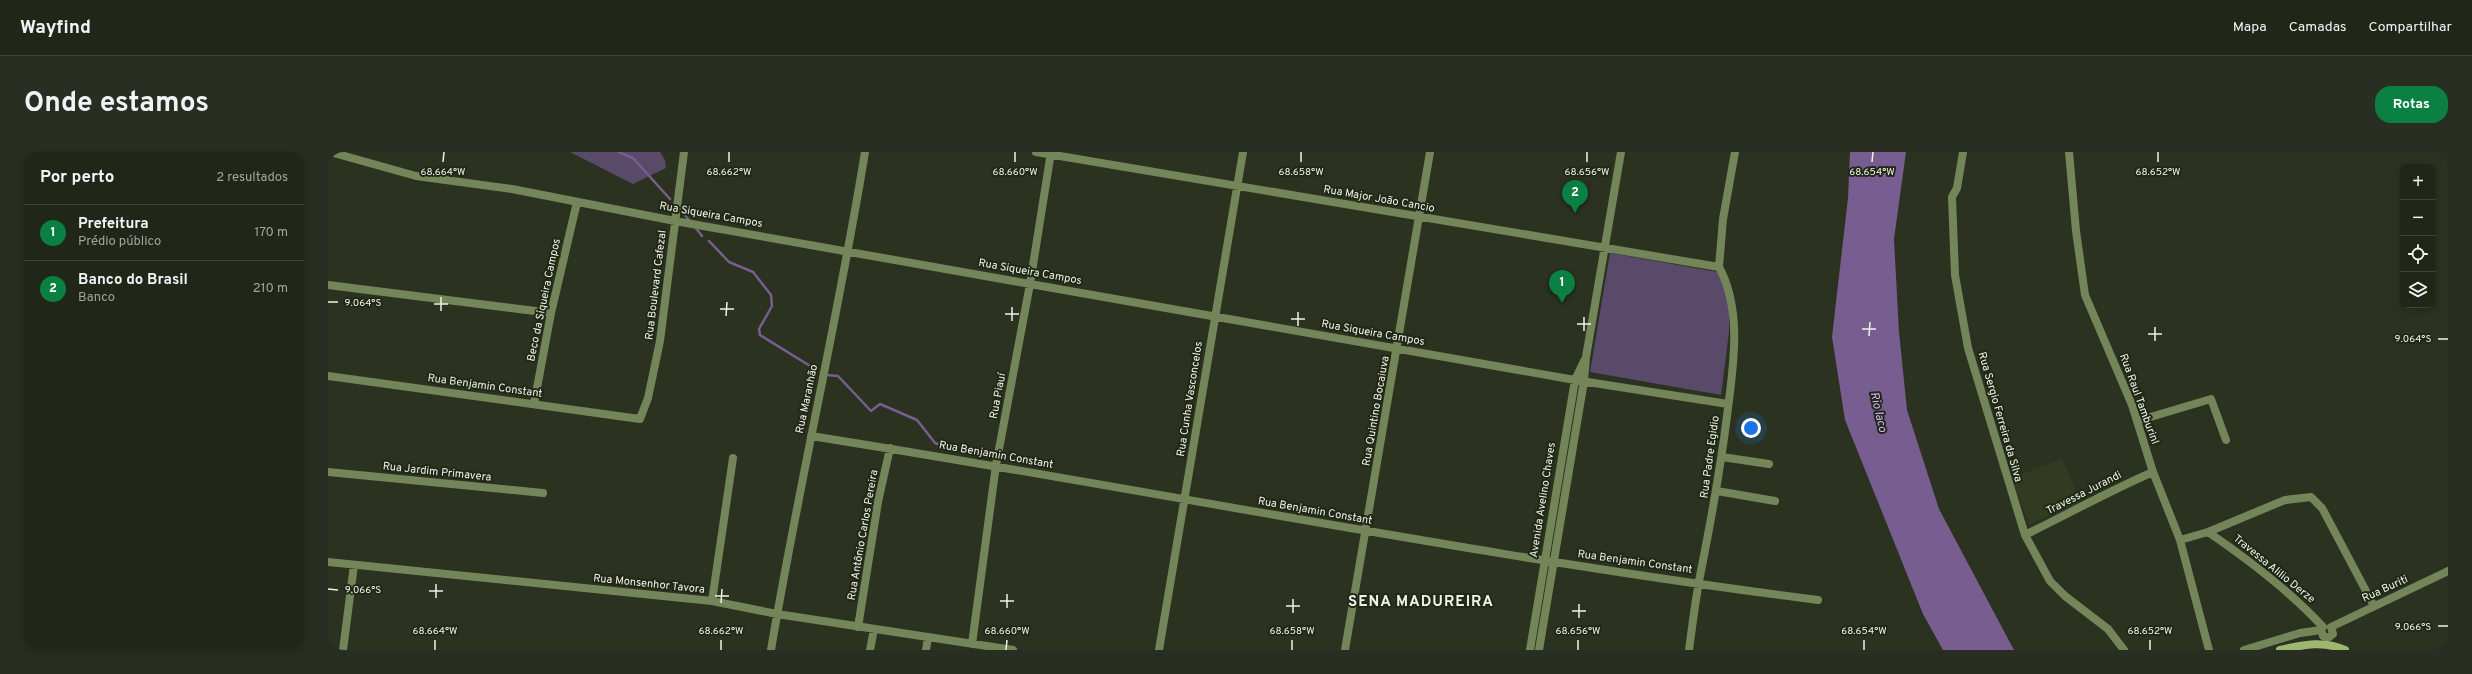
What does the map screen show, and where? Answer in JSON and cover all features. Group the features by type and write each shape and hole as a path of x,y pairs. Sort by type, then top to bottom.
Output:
{"street":[{"name":"Rua Siqueira Campos","path":"330,152 416,176 512,189 675,221 1030,284 1214,315 1575,380 1728,404"},
{"name":"Rua Boulevard Cafezal","path":"640,419 648,398 660,341 684,152"},
{"name":"Rua Maranhão","path":"771,650 811,436 849,251 866,152"},
{"name":"Rua Major João Cancio","path":"1036,152 1051,153 1238,184 1420,217 1718,267"},
{"name":"Rua Cunha Vasconcelos","path":"1159,650 1214,315 1243,152"},
{"name":"Rua Quintino Bocaiuva","path":"1345,650 1398,348 1430,152"},
{"name":"Avenida Avelino Chaves","path":"1540,650 1584,381 1586,357 1621,152"},
{"path":"1718,267 1723,218 1735,152"},
{"name":"Rua Sergio Ferreira da Silva","path":"1963,152 1957,188 1952,198 1955,275 1975,375 2024,535 2050,581 2065,596 2108,629 2124,650"},
{"name":"Rua Raul Tamburinl","path":"2069,152 2077,237 2085,294 2137,421 2154,472 2180,540 2209,650"},
{"name":"Rua Piauí","path":"972,644 996,465 1030,284 1051,153"},
{"name":"Beco da Siqueira Campos","path":"534,404 551,313 577,202"},
{"name":"Rua Padre Egidio","path":"1689,650 1699,582 1717,491 1733,361 1732,306 1718,267"},
{"path":"328,286 551,313"},
{"name":"Avenida Avelino Chaves","path":"1530,650 1575,380 1586,357"},
{"name":"Rua Benjamin Constant","path":"328,376 640,419"},
{"path":"2137,421 2211,399 2226,440"},
{"name":"Rua Benjamin Constant","path":"811,436 996,465 1184,500 1554,562 1818,600"},
{"name":"Rua Antônio Carlos Pereira","path":"858,627 878,502 890,448"},
{"path":"1722,457 1769,464"},
{"path":"712,601 734,458"},
{"name":"Rua Jardim Primavera","path":"328,472 543,494"},
{"name":"Travessa Jurandi","path":"2024,535 2078,509 2103,494 2154,472"},
{"path":"1717,491 1775,502"},
{"path":"2180,540 2208,532 2285,500 2311,497 2322,508 2374,606"},
{"name":"Travessa Alilio Derze","path":"2208,532 2264,573 2300,603 2325,628 2322,636 2328,641"},
{"name":"Rua Monsenhor Tavora","path":"328,562 712,601 777,614 1013,650"},
{"path":"343,650 354,565"},
{"name":"Rua Buriti","path":"2325,628 2448,571"},
{"path":"2244,650 2300,633 2325,628"},
{"path":"870,650 874,629"},
{"path":"926,650 928,637"},
{"path":"2280,650 2328,641 2345,650"}],"shaded area":[{"path":"570,152 660,152 665,160 666,168 633,184"},
{"path":"1610,253 1718,272 1729,302 1729,332 1721,395 1590,372"},
{"path":"2062,459 2081,503 2029,524 2011,478"}],"water":[{"name":"Rio Iaco","path":"1850,152 1906,152 1894,239 1899,332 1907,410 1939,509 2014,650 1943,650 1923,614 1845,420 1832,337 1848,198"}],"waterway":[{"path":"619,152 633,158 670,199"},
{"path":"681,209 690,222"},
{"path":"695,227 702,236"},
{"path":"709,241 729,262 753,272 771,295 772,306 759,329 760,335 815,369"},
{"path":"827,375 838,376 871,411 880,404 917,420 935,443 956,450"}],"place":[{"name":"Banco do Brasil","path":"1575,213"},
{"name":"Prefeitura","path":"1562,303"}],"district":[{"name":"SENA MADUREIRA","path":"1421,602"}]}
